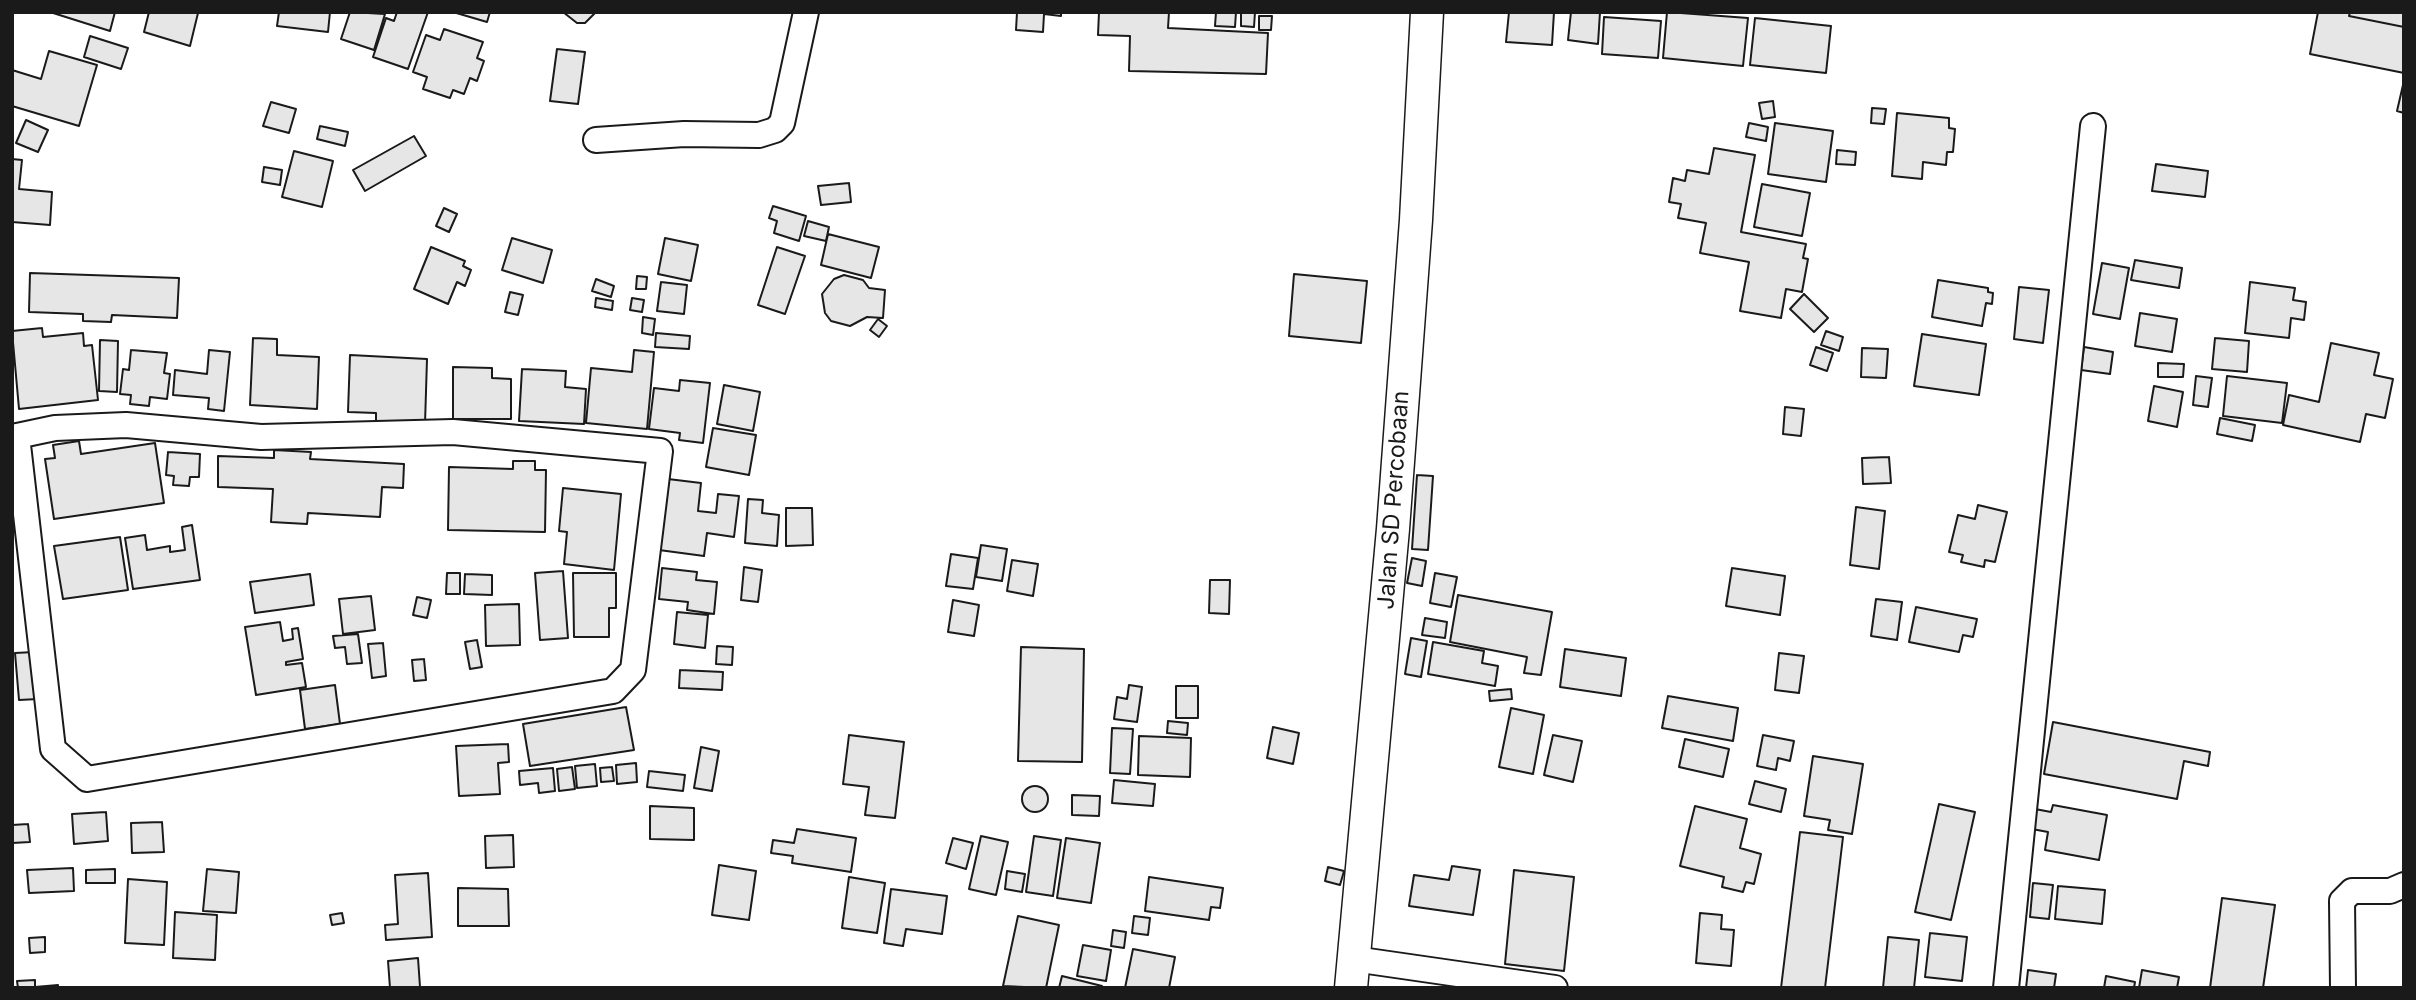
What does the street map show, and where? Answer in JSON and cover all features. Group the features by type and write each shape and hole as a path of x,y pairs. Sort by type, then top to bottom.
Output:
{"street":[{"path":"596,140 684,134 759,135 775,130 782,123 806,12"},
{"name":"Jalan SD Percobaan","path":"1352,973 1393,529 1416,220 1427,12"},
{"path":"2006,988 2093,126"},
{"path":"125,425 261,437 453,432 660,451 633,670 613,691 87,779 53,750 15,437 55,428 125,425"},
{"path":"2343,988 2342,901 2347,894 2358,890 2390,891 2404,885"},
{"path":"1352,973 1555,988"}],"building":[{"path":"50,12 115,12 110,31"},
{"path":"149,12 198,13 190,46 144,32"},
{"path":"279,12 330,12 328,32 277,26"},
{"path":"350,12 385,14 374,50 341,39"},
{"path":"397,12 428,12 408,69 373,57 386,18 394,21"},
{"path":"453,12 490,12 487,22"},
{"path":"563,12 596,12 585,23 577,23"},
{"path":"1017,12 1061,12 1061,16 1044,14 1043,32 1016,30"},
{"path":"1099,12 1169,12 1168,28 1268,33 1266,74 1129,71 1130,36 1098,35"},
{"path":"1216,12 1236,12 1235,27 1215,26"},
{"path":"1241,12 1255,12 1254,27 1241,26"},
{"path":"1509,12 1554,12 1552,45 1506,42"},
{"path":"1571,12 1600,12 1598,44 1568,40"},
{"path":"1667,12 1748,18 1743,66 1663,58"},
{"path":"2318,12 2350,12 2349,16 2404,27 2404,73 2310,54"},
{"path":"2350,12 2404,12 2404,27 2349,16"},
{"path":"1259,16 1272,16 1271,30 1259,30"},
{"path":"1604,17 1661,21 1658,58 1602,54"},
{"path":"1755,18 1831,26 1826,73 1750,65"},
{"path":"444,29 483,42 477,58 484,61 477,81 470,78 464,94 453,90 450,98 423,89 427,77 413,72 426,35 440,40"},
{"path":"90,36 128,48 121,69 84,57"},
{"path":"557,49 585,52 578,104 550,101"},
{"path":"49,51 97,65 79,126 12,106 12,70 41,79"},
{"path":"2404,85 2404,113 2397,111"},
{"path":"1773,101 1775,117 1762,119 1759,103"},
{"path":"271,102 296,109 289,133 263,126"},
{"path":"1872,108 1886,109 1884,124 1871,123"},
{"path":"1897,113 1949,118 1949,128 1955,129 1953,152 1947,152 1946,165 1923,162 1922,179 1892,176"},
{"path":"26,120 48,130 38,152 16,143"},
{"path":"1749,123 1768,127 1766,141 1746,137"},
{"path":"1775,123 1833,131 1826,182 1768,174"},
{"path":"320,126 348,132 345,146 317,139"},
{"path":"414,136 426,156 365,191 353,170"},
{"path":"1714,148 1755,155 1741,232 1806,244 1803,258 1808,259 1802,292 1786,289 1781,318 1740,311 1749,262 1700,253 1706,223 1678,218 1681,204 1669,202 1673,178 1685,181 1687,170 1709,174"},
{"path":"1837,150 1856,152 1855,165 1836,164"},
{"path":"294,151 333,161 322,207 282,197"},
{"path":"12,159 22,160 19,189 52,192 50,225 12,222"},
{"path":"2156,164 2208,171 2205,197 2152,191"},
{"path":"264,167 282,170 280,185 262,182"},
{"path":"849,183 851,202 821,205 818,186"},
{"path":"1762,184 1810,193 1802,236 1754,227"},
{"path":"773,206 806,216 799,241 774,233 777,221 769,218"},
{"path":"444,208 457,214 449,232 436,226"},
{"path":"808,221 829,227 826,241 804,236"},
{"path":"828,234 879,247 871,278 821,265"},
{"path":"512,238 552,250 543,283 502,270"},
{"path":"665,238 698,245 691,281 658,274"},
{"path":"431,247 465,261 463,266 471,270 465,286 457,282 448,304 414,289"},
{"path":"777,247 805,256 785,314 758,305"},
{"path":"2135,260 2182,268 2179,288 2131,280"},
{"path":"2102,263 2129,268 2120,319 2093,314"},
{"path":"30,273 179,278 177,318 112,315 111,322 83,321 83,314 29,312"},
{"path":"1294,274 1367,281 1361,343 1289,336"},
{"path":"844,275 863,280 869,288 885,290 883,318 867,317 850,326 831,321 825,313 822,294 834,279"},
{"path":"637,276 647,277 646,289 636,289"},
{"path":"596,279 614,286 611,297 592,291"},
{"path":"1938,280 1988,288 1988,292 1993,293 1992,304 1986,303 1982,326 1932,317"},
{"path":"661,282 687,285 684,314 657,311"},
{"path":"2250,282 2295,288 2293,300 2306,302 2304,320 2291,318 2289,338 2245,333"},
{"path":"2019,287 2049,290 2043,343 2014,339"},
{"path":"510,292 523,295 518,315 505,312"},
{"path":"1804,294 1828,318 1814,332 1790,309"},
{"path":"596,298 613,301 612,310 595,307"},
{"path":"632,298 644,300 642,312 630,310"},
{"path":"2140,313 2177,319 2172,352 2135,346"},
{"path":"643,317 655,319 653,335 642,333"},
{"path":"878,319 887,326 879,337 870,330"},
{"path":"42,328 43,337 83,333 84,346 92,345 98,400 19,409 12,331"},
{"path":"1826,331 1843,337 1839,351 1821,345"},
{"path":"656,333 690,336 689,349 655,347"},
{"path":"1922,334 1986,344 1979,395 1914,386"},
{"path":"253,338 277,339 277,355 319,357 317,409 250,405"},
{"path":"2215,338 2249,341 2247,372 2212,369"},
{"path":"100,340 118,341 117,392 99,391"},
{"path":"2331,343 2379,353 2374,375 2393,379 2385,418 2366,414 2360,442 2283,425 2289,395 2319,402"},
{"path":"1816,347 1833,353 1827,371 1810,365"},
{"path":"2084,347 2113,352 2110,374 2081,370"},
{"path":"1862,348 1888,349 1886,378 1861,377"},
{"path":"131,350 167,353 164,373 170,374 167,399 150,397 149,406 130,404 131,395 120,394 123,369 129,370"},
{"path":"209,350 230,352 224,411 208,409 209,398 173,395 175,370 207,374"},
{"path":"634,350 654,352 647,429 586,423 591,368 632,372"},
{"path":"350,355 427,359 425,424 376,422 376,413 348,412"},
{"path":"2158,363 2184,364 2183,377 2158,377"},
{"path":"453,367 492,368 492,378 511,379 511,419 453,419"},
{"path":"522,369 566,371 565,387 586,389 584,424 519,421"},
{"path":"2196,376 2212,378 2208,407 2193,405"},
{"path":"2227,376 2287,383 2282,423 2223,416"},
{"path":"680,380 710,383 703,443 679,440 680,433 649,429 654,388 679,391"},
{"path":"724,385 760,392 753,431 717,424"},
{"path":"2154,386 2183,392 2177,427 2148,421"},
{"path":"1785,407 1804,409 1801,436 1783,434"},
{"path":"2220,418 2255,425 2252,441 2217,434"},
{"path":"713,428 756,435 749,475 706,467"},
{"path":"79,441 81,454 155,443 164,503 54,519 45,459 55,458 53,445"},
{"path":"274,450 311,452 310,459 404,464 403,488 382,487 380,517 308,513 307,524 271,522 273,489 218,487 218,456 274,458"},
{"path":"168,452 200,454 199,477 190,477 189,486 173,485 174,476 166,475"},
{"path":"1889,457 1891,483 1863,484 1862,458"},
{"path":"513,461 535,461 535,470 546,470 545,532 448,530 449,467 513,469"},
{"path":"1417,475 1433,476 1428,550 1412,549"},
{"path":"668,479 701,483 698,511 716,513 718,494 739,496 734,537 707,533 704,556 659,550"},
{"path":"563,488 621,494 614,570 564,564 567,532 559,531"},
{"path":"748,499 763,500 762,513 779,515 777,546 745,543"},
{"path":"1978,505 2007,512 1995,562 1985,560 1984,567 1961,562 1963,555 1949,552 1958,515 1975,519"},
{"path":"1856,507 1885,511 1879,569 1850,565"},
{"path":"786,508 812,508 813,545 786,546"},
{"path":"192,525 200,580 133,589 125,538 145,535 147,550 170,546 170,552 185,550 182,527"},
{"path":"120,537 128,590 63,599 54,546"},
{"path":"981,545 1007,549 1002,581 976,577"},
{"path":"951,554 978,558 973,589 946,586"},
{"path":"1412,558 1426,561 1422,586 1407,583"},
{"path":"1012,560 1038,564 1033,596 1007,591"},
{"path":"744,567 762,570 758,602 741,600"},
{"path":"662,568 697,572 696,580 717,582 714,614 687,610 688,602 659,599"},
{"path":"1732,568 1785,576 1780,615 1726,606"},
{"path":"563,571 568,638 540,640 535,573"},
{"path":"447,573 460,573 460,594 446,594"},
{"path":"573,573 616,573 616,608 609,608 609,637 574,637"},
{"path":"1435,573 1457,577 1451,607 1430,603"},
{"path":"310,574 314,605 255,613 250,582"},
{"path":"465,574 492,575 492,595 464,594"},
{"path":"1210,580 1230,580 1229,614 1209,613"},
{"path":"1458,595 1552,612 1541,675 1524,673 1527,657 1450,642"},
{"path":"371,596 375,630 343,634 339,599"},
{"path":"417,597 431,600 427,618 413,615"},
{"path":"1876,599 1902,602 1897,640 1871,636"},
{"path":"953,600 979,605 974,636 948,632"},
{"path":"519,604 520,645 486,646 485,605"},
{"path":"1916,607 1977,619 1973,637 1963,635 1959,652 1909,642"},
{"path":"677,612 708,615 705,648 674,644"},
{"path":"1425,618 1447,622 1445,638 1422,635"},
{"path":"280,622 283,641 293,639 292,629 298,628 303,659 286,662 286,665 302,663 306,687 256,695 245,627"},
{"path":"358,634 362,663 347,664 345,647 335,648 333,636"},
{"path":"1411,638 1427,641 1421,677 1405,674"},
{"path":"477,640 482,667 470,669 465,642"},
{"path":"1433,642 1484,651 1482,663 1498,666 1495,686 1428,674"},
{"path":"383,643 386,676 372,678 368,644"},
{"path":"717,646 733,647 732,665 716,664"},
{"path":"1021,647 1084,649 1082,762 1018,761"},
{"path":"1565,649 1626,658 1621,696 1560,687"},
{"path":"34,652 38,699 19,700 15,653"},
{"path":"1779,653 1804,656 1799,693 1775,690"},
{"path":"424,659 426,680 414,681 412,660"},
{"path":"680,670 723,672 722,690 679,688"},
{"path":"335,685 340,724 305,729 300,690"},
{"path":"1129,685 1142,687 1137,722 1114,719 1117,697 1127,699"},
{"path":"1176,686 1198,686 1198,718 1176,718"},
{"path":"1511,689 1512,699 1490,701 1489,691"},
{"path":"1668,696 1738,708 1733,741 1662,728"},
{"path":"626,707 634,750 530,766 523,724"},
{"path":"1511,708 1544,715 1533,774 1499,767"},
{"path":"1168,721 1188,723 1187,735 1167,733"},
{"path":"2053,722 2210,752 2208,766 2184,761 2177,799 2044,774"},
{"path":"1273,727 1299,733 1293,764 1267,758"},
{"path":"1112,728 1133,729 1130,774 1110,773"},
{"path":"849,735 904,742 895,818 865,815 869,787 843,784"},
{"path":"1553,735 1582,741 1573,782 1544,775"},
{"path":"1763,735 1794,741 1790,761 1778,758 1776,770 1757,766"},
{"path":"1139,736 1191,738 1190,777 1138,775"},
{"path":"1685,739 1729,749 1723,777 1679,767"},
{"path":"508,744 509,762 498,763 500,794 459,796 456,746"},
{"path":"701,747 719,751 712,791 694,788"},
{"path":"1813,756 1863,764 1852,834 1828,830 1830,820 1804,816"},
{"path":"636,763 637,782 617,784 616,765"},
{"path":"595,764 597,786 577,788 575,766"},
{"path":"572,767 575,789 559,791 557,769"},
{"path":"612,767 614,781 601,782 600,768"},
{"path":"553,768 555,791 539,793 538,783 520,785 519,771"},
{"path":"649,771 685,775 683,791 647,787"},
{"path":"1114,780 1155,784 1153,806 1112,803"},
{"path":"1755,781 1786,789 1781,812 1749,804"},
{"path":"1035,786 1044,790 1048,799 1044,808 1035,812 1026,808 1022,799 1026,790"},
{"path":"1072,795 1100,796 1099,816 1072,815"},
{"path":"1939,804 1975,812 1951,920 1915,912"},
{"path":"2053,805 2107,815 2099,860 2045,850 2048,832 2032,829 2035,809 2051,812"},
{"path":"650,806 694,808 694,840 650,839"},
{"path":"1695,806 1747,819 1740,848 1761,854 1754,884 1746,882 1743,892 1722,887 1724,877 1680,866"},
{"path":"106,812 108,841 74,844 72,814"},
{"path":"162,822 164,852 132,853 131,823"},
{"path":"28,824 30,842 12,843 12,825"},
{"path":"797,829 856,838 851,872 792,863 793,856 771,853 773,840 794,843"},
{"path":"1800,832 1843,837 1825,988 1781,988"},
{"path":"513,835 514,867 486,868 485,836"},
{"path":"981,836 1008,842 996,895 969,889"},
{"path":"1034,836 1061,840 1053,896 1026,892"},
{"path":"953,838 973,843 966,869 946,863"},
{"path":"1066,838 1100,843 1091,903 1057,898"},
{"path":"719,865 756,871 749,920 712,915"},
{"path":"1452,866 1480,870 1473,915 1409,906 1414,875 1449,880"},
{"path":"1328,867 1344,871 1340,885 1325,881"},
{"path":"73,868 74,891 29,893 27,870"},
{"path":"115,869 115,883 86,883 86,870"},
{"path":"207,869 239,872 236,913 203,911"},
{"path":"1514,870 1574,877 1564,971 1505,964"},
{"path":"1007,871 1025,874 1022,892 1005,889"},
{"path":"428,873 432,937 386,940 385,925 398,924 395,875"},
{"path":"849,877 885,883 877,933 842,928"},
{"path":"1149,877 1223,888 1220,908 1211,907 1209,920 1145,911"},
{"path":"128,879 167,882 164,945 125,943"},
{"path":"2033,883 2053,885 2049,919 2030,917"},
{"path":"2058,886 2105,890 2102,924 2055,919"},
{"path":"458,888 508,889 509,926 458,926"},
{"path":"891,889 947,896 942,934 906,929 903,946 884,943"},
{"path":"2222,898 2275,905 2263,988 2210,988"},
{"path":"175,912 217,915 215,960 173,958"},
{"path":"342,913 344,923 332,925 330,915"},
{"path":"1700,913 1722,915 1721,929 1734,930 1731,966 1696,963"},
{"path":"1018,916 1059,925 1046,988 1003,986"},
{"path":"1134,916 1150,918 1148,935 1132,933"},
{"path":"1113,930 1126,932 1124,948 1111,946"},
{"path":"1930,933 1967,937 1962,981 1925,977"},
{"path":"45,937 45,952 30,953 29,938"},
{"path":"1888,937 1919,940 1914,988 1883,988"},
{"path":"1083,945 1111,950 1106,981 1077,976"},
{"path":"1133,949 1175,957 1169,988 1125,988"},
{"path":"418,958 420,987 390,988 388,961"},
{"path":"2028,970 2056,974 2054,988 2026,988"},
{"path":"2142,970 2179,977 2177,988 2139,988"},
{"path":"1062,976 1102,986 1102,988 1059,988"},
{"path":"2106,976 2135,982 2134,988 2104,988"},
{"path":"35,980 35,987 58,985 58,988 18,988 17,981"}]}
